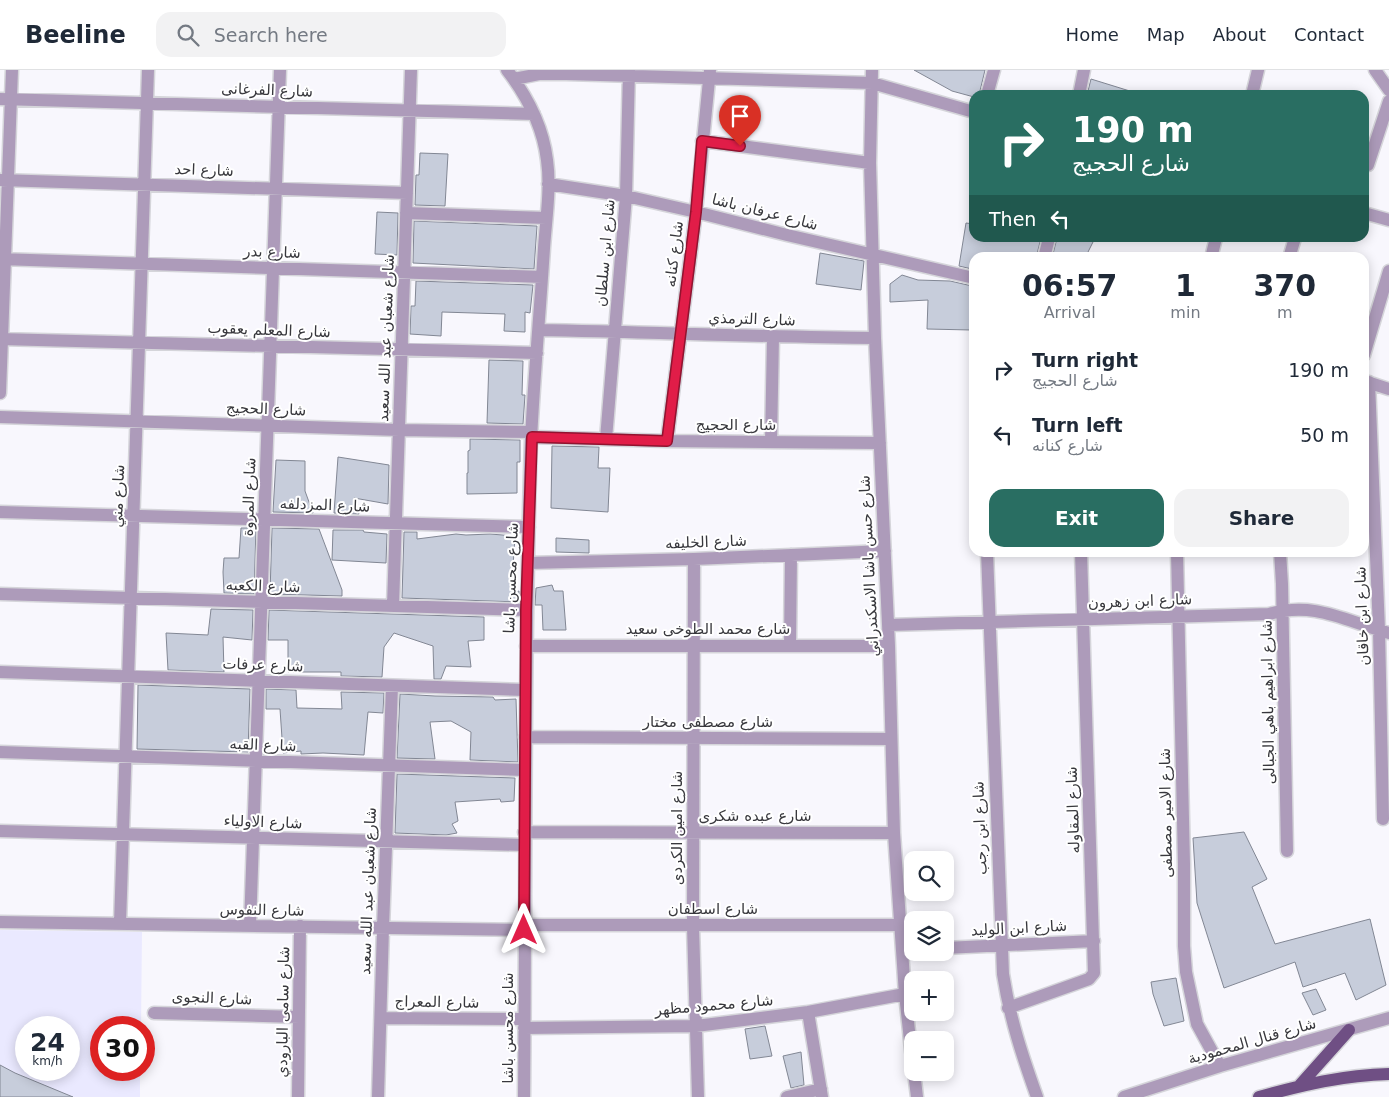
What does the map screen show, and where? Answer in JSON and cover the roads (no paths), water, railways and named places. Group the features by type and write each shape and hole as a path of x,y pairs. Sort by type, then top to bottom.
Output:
{"main road":[{"path":"1300,1085 1349,1030"},
{"path":"1259,1097 1300,1085 1337,1078 1389,1074"}],"street":[{"path":"0,393 6,99 12,70"},
{"name":"شارع مني","path":"120,924 148,70"},
{"name":"شارع المروة","path":"250,926 280,70"},
{"name":"شارع شعبان عبد الله سعيد","path":"393,606 411,70"},
{"path":"988,90 994,70"},
{"path":"1080,90 1084,70"},
{"path":"1253,90 1258,70"},
{"path":"1375,70 1389,90"},
{"path":"511,74 629,73 872,76 969,110"},
{"name":"شارع ابن سلطان","path":"606,439 626,196 629,73"},
{"name":"شارع محسن باشا","path":"511,74 534,114 548,160 532,435 526,610 524,1097"},
{"name":"شارع كنانه","path":"667,441 696,212 710,74"},
{"name":"شارع حسن باشا الاسكندراني","path":"872,76 870,163 875,338 890,646 894,833 901,925 904,938"},
{"name":"شارع الفرغانى","path":"6,99 534,114"},
{"path":"1369,161 1389,101"},
{"path":"702,141 870,163"},
{"name":"شارع احد","path":"4,180 407,192"},
{"name":"شارع عرفان باشا","path":"548,184 626,196 969,277"},
{"path":"406,213 546,218"},
{"path":"1369,214 1389,220"},
{"name":"شارع بدر","path":"3,259 542,277"},
{"path":"1369,338 1389,270"},
{"name":"شارع الترمذي","path":"539,330 875,338"},
{"path":"771,442 773,337"},
{"name":"شارع المعلم يعقوب","path":"1,339 537,353"},
{"path":"1369,383 1389,389"},
{"name":"شارع الحجيج","path":"0,417 667,441 880,443"},
{"name":"شارع ابن خاقان","path":"1369,473 1384,632 1383,819"},
{"name":"شارع المزدلفه","path":"0,512 529,527"},
{"name":"شارع الخليفه","path":"528,563 694,559 885,551"},
{"path":"790,645 791,555"},
{"name":"شارع ابن رجب","path":"987,557 1003,974 1008,1008 1015,1034 1037,1097"},
{"name":"شارع المقاوله","path":"1008,1008 1092,977 1095,967 1081,557"},
{"name":"شارع الامير مصطفى","path":"1177,557 1186,972 1197,1024 1220,1066"},
{"name":"شارع ابراهيم باهي الجبالى","path":"1280,557 1283,610 1287,851"},
{"name":"شارع امين الكردى","path":"694,559 693,926 698,1097"},
{"name":"شارع الكعبه","path":"0,594 526,610"},
{"name":"شارع ابن زهرون","path":"889,625 1269,614 1299,608 1323,611 1384,632"},
{"name":"شارع محمد الطوخى سعيد","path":"526,646 890,646"},
{"name":"شارع عرفات","path":"0,672 525,690"},
{"name":"شارع شعبان عبد الله سعيد","path":"378,1097 392,686"},
{"name":"شارع مصطفى مختار","path":"525,738 891,739"},
{"name":"شارع القبه","path":"0,752 525,770"},
{"name":"شارع الاولياء","path":"0,831 386,841 524,838"},
{"name":"شارع عبده شكرى","path":"524,838 693,832 894,833"},
{"name":"شارع النفوس","path":"0,922 383,928 524,928"},
{"name":"شارع اسطفان","path":"524,928 901,925"},
{"name":"شارع سامى البارودي","path":"298,1097 300,926"},
{"name":"شارع ابن الوليد","path":"954,948 1094,940"},
{"name":"شارع محمود مظهر","path":"524,1023 696,1026 808,1012 904,994"},
{"path":"788,1097 821,1093 808,1012"},
{"name":"شارع النجوى","path":"154,1013 299,1017"},
{"name":"شارع المعراج","path":"380,1018 524,1023"},
{"name":"شارع قنال المحمودية","path":"1124,1097 1220,1066 1389,1018"},
{"path":"915,1081 917,1097"}]}
